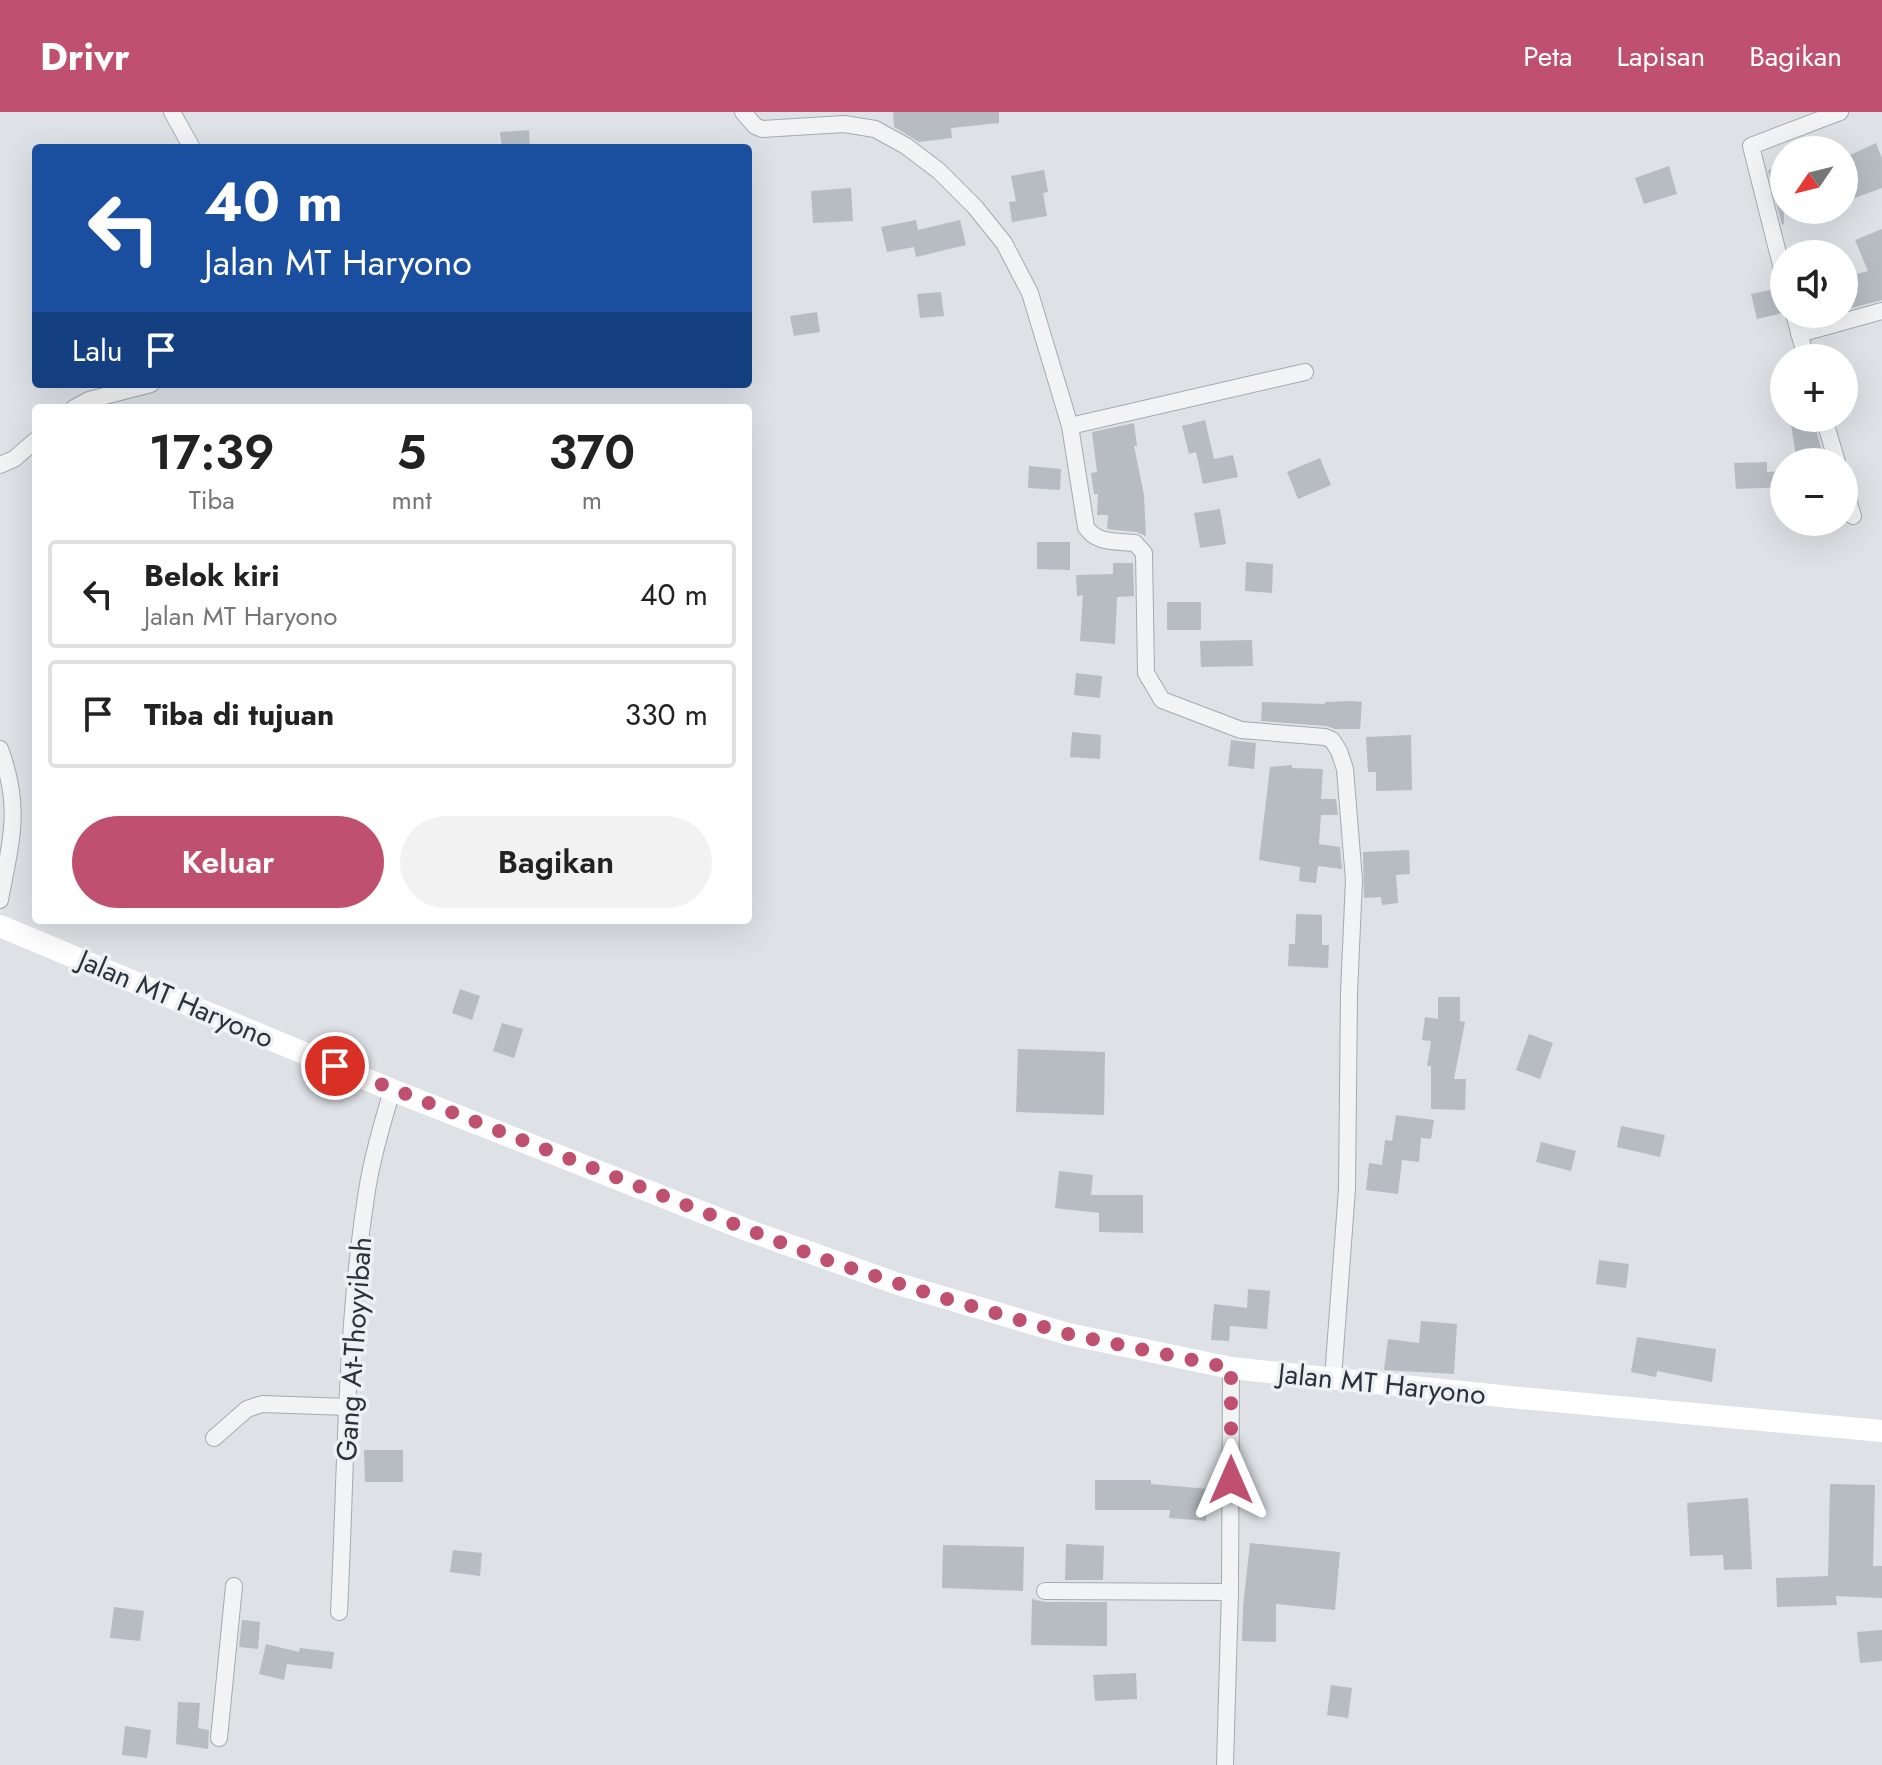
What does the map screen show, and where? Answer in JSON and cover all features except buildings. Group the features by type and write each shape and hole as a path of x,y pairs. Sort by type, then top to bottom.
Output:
{"main road":[{"name":"Jalan MT Haryono","path":"0,926 392,1090 747,1230 859,1271 1068,1334 1231,1368 1526,1399 1882,1431"}],"street":[{"path":"172,112 190,144"},
{"path":"743,112 755,126 762,129 844,124 875,129 906,146 939,171 975,207 1004,243 1030,293 1070,426 1086,527 1091,536 1135,543 1144,553 1146,673 1162,700 1241,730 1325,737 1332,740 1339,751 1345,769 1354,880 1349,993 1347,1189 1333,1378"},
{"path":"1775,240 1751,146 1840,112"},
{"path":"1799,334 1882,311"},
{"path":"1798,328 1802,344"},
{"path":"1070,426 1305,372"},
{"path":"82,404 136,388"},
{"path":"0,465 14,459 32,443"},
{"path":"0,749 13,794 15,823 0,900"},
{"name":"Gang At-Thoyyibah","path":"339,1612 352,1336 366,1197 392,1090"},
{"path":"1225,1765 1231,1368"},
{"path":"214,1438 247,1409 262,1404 348,1407"},
{"path":"219,1738 234,1586"},
{"path":"1045,1591 1230,1592"}],"route":[{"path":"335,1066 820,1258 1068,1334 1231,1368 1231,1480"}]}
